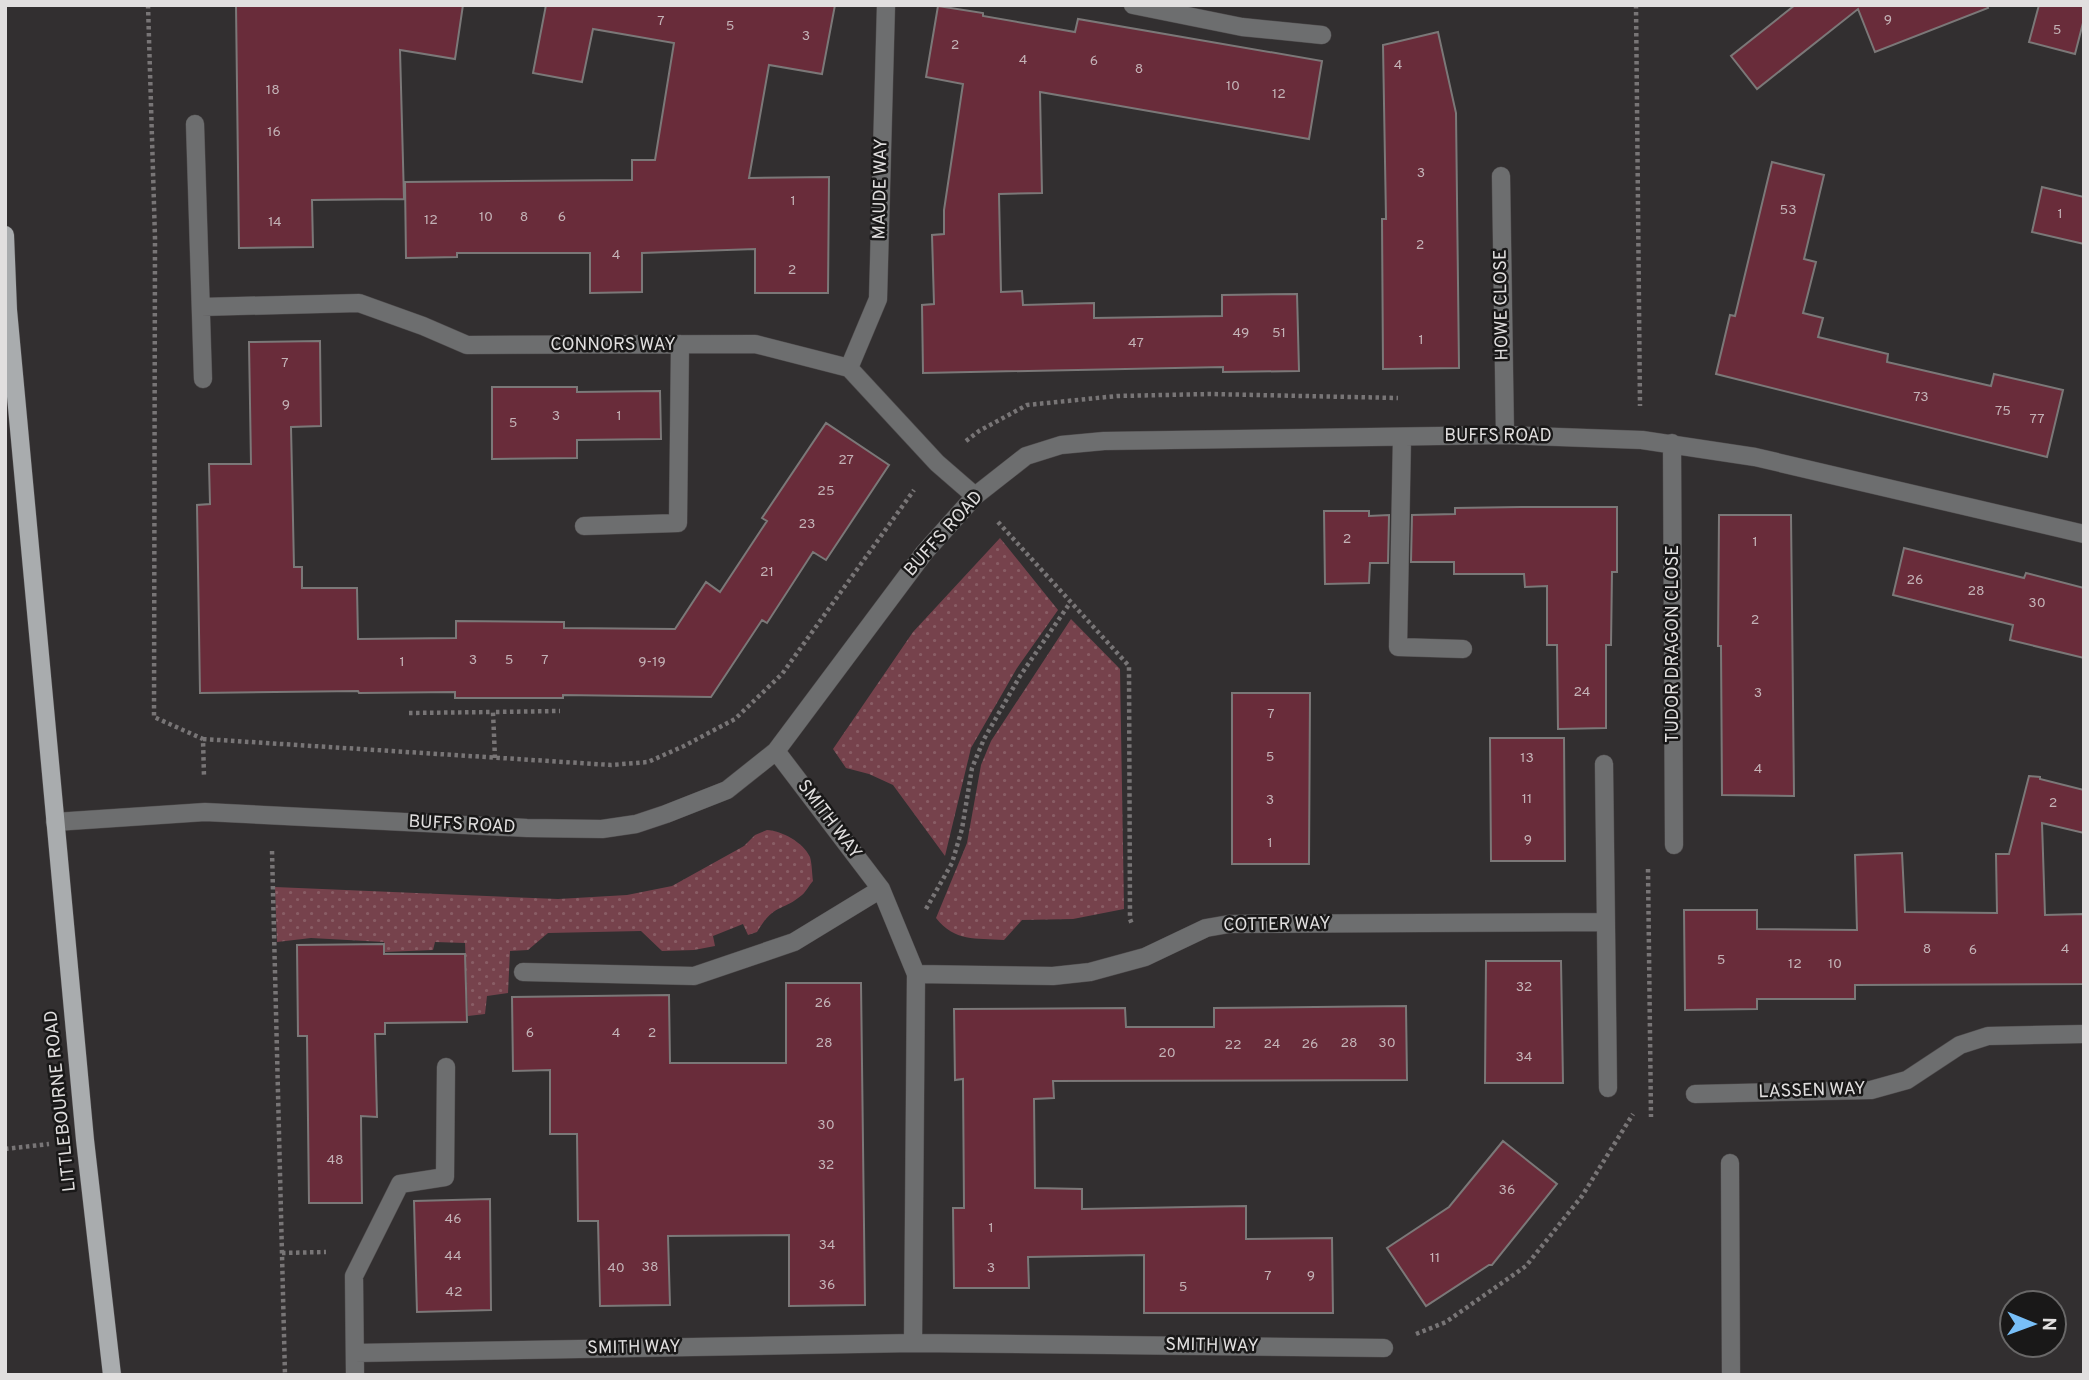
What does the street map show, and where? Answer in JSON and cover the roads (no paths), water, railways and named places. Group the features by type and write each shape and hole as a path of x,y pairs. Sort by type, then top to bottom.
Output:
{"main road":[{"name":"LITTLEBOURNE ROAD","path":"5,235 7,310 55,822 85,1140 112,1375"}],"street":[{"name":"MAUDE WAY","path":"849,368 878,299 886,5"},
{"path":"1133,5 1242,27 1322,35"},
{"path":"195,124 203,379"},
{"name":"HOWE CLOSE","path":"1501,176 1505,435"},
{"name":"CONNORS WAY","path":"201,307 359,303 467,345 755,344 849,368"},
{"path":"584,526 678,523 681,344"},
{"path":"849,368 937,463 975,496"},
{"name":"BUFFS ROAD","path":"55,822 205,812 527,828 602,829 636,824 666,814 727,790 776,751 923,553 975,496 1026,456 1061,445 1104,441 1505,435 1672,443 1755,457 2083,530"},
{"path":"1402,437 1398,647 1463,649"},
{"name":"TUDOR DRAGON CLOSE","path":"1672,443 1674,845"},
{"name":"SMITH WAY","path":"776,751 881,889 916,974 913,1343"},
{"path":"1604,764 1608,1087"},
{"path":"523,972 694,976 794,942 881,889"},
{"name":"COTTER WAY","path":"916,974 1052,976 1090,972 1145,957 1206,928 1228,924 1606,922"},
{"name":"LASSEN WAY","path":"1695,1094 1871,1090 1907,1080 1960,1045 1988,1036 2084,1034"},
{"path":"355,1375 354,1276 400,1184 445,1177 446,1067"},
{"path":"1730,1163 1731,1375"},
{"name":"SMITH WAY","path":"355,1353 913,1343 1384,1348"}]}
